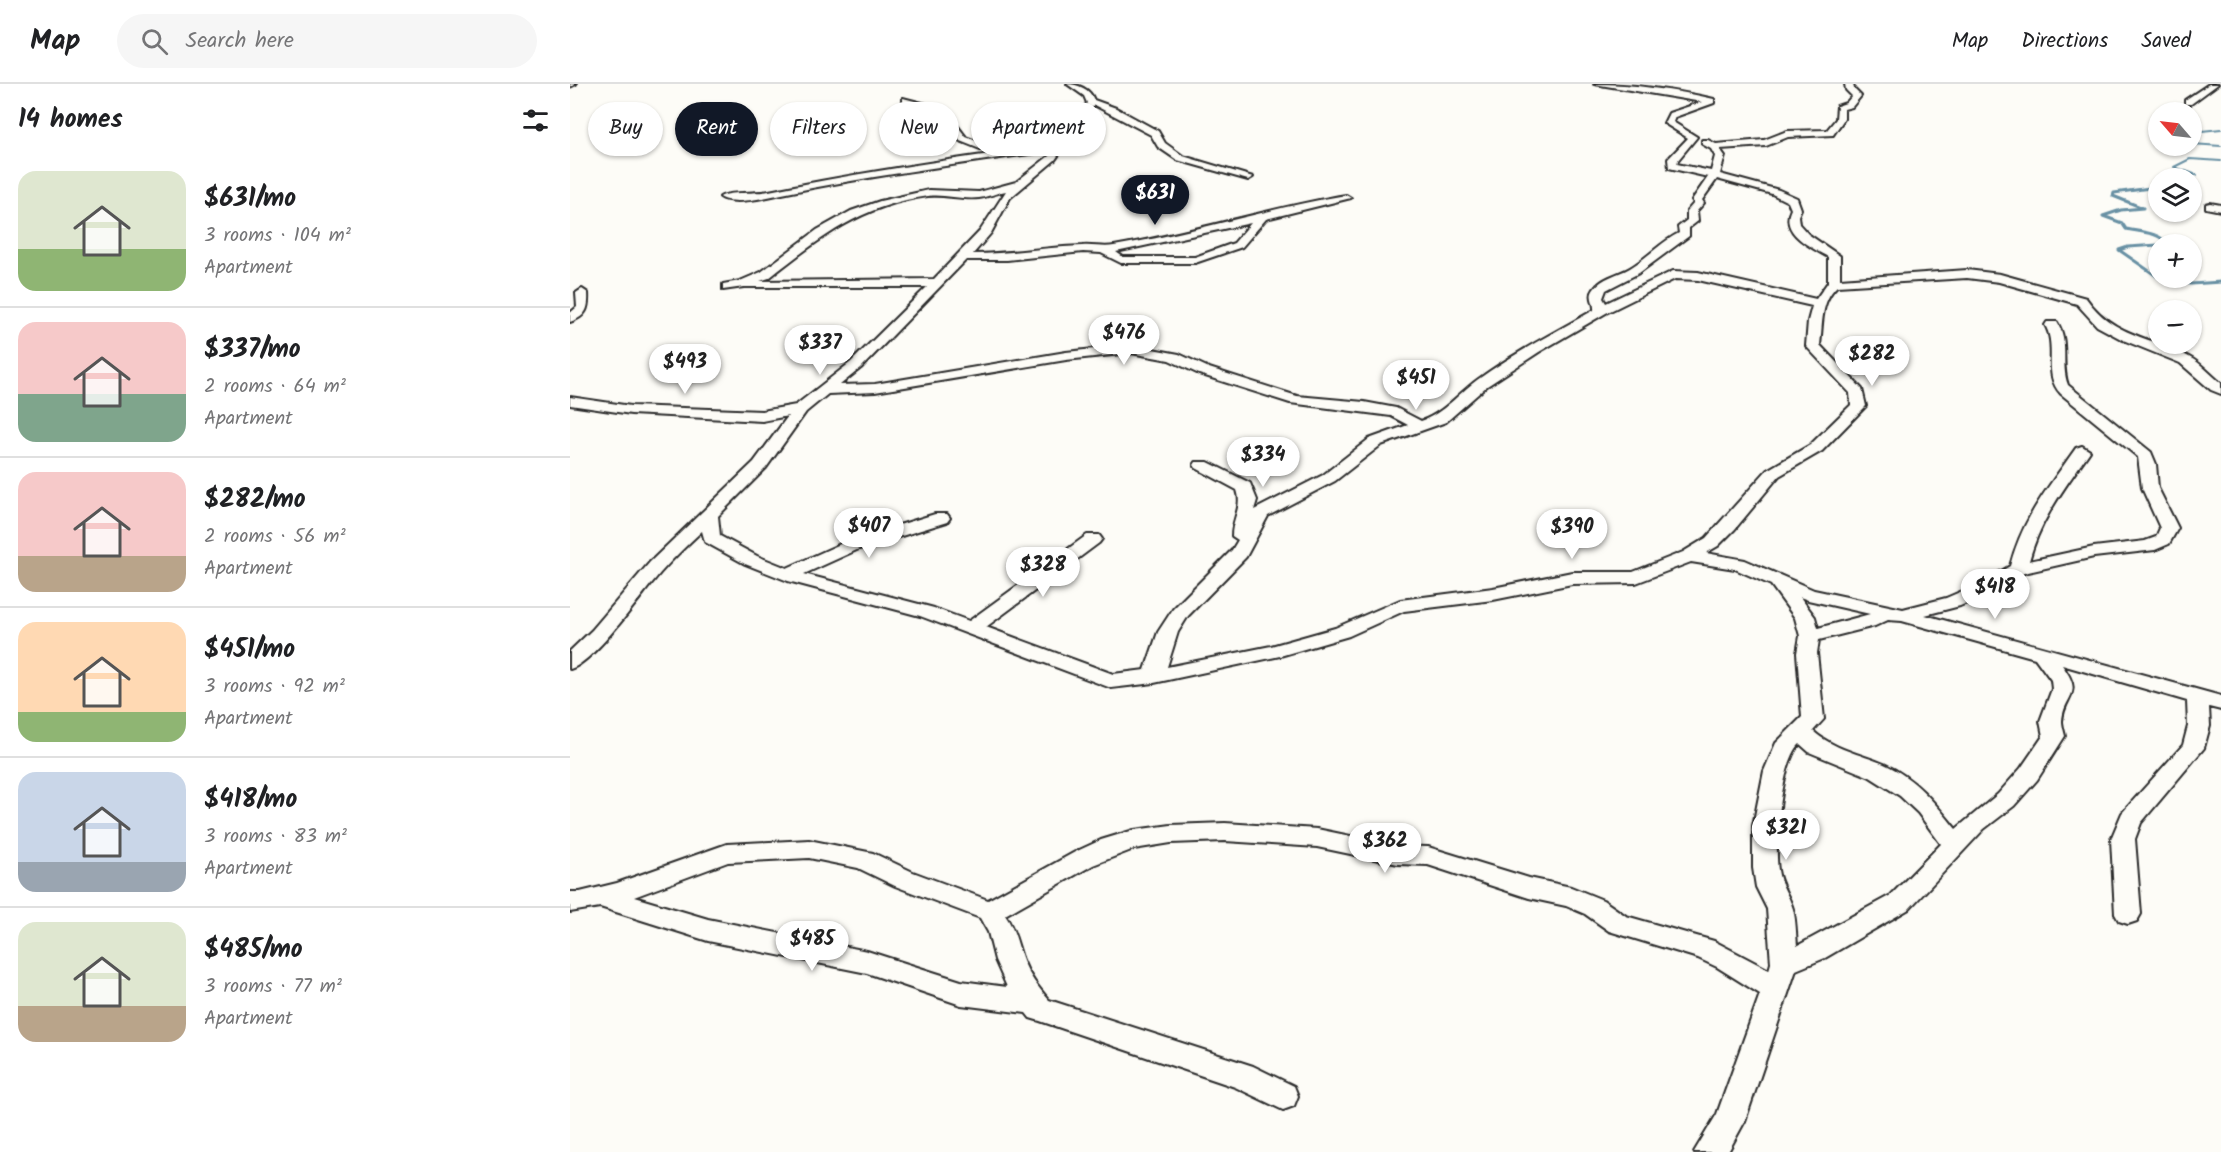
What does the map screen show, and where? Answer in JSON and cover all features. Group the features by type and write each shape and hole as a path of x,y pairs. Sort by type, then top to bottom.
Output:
{"street":[{"path":"1071,84 1088,95 1090,101 1113,110 1155,133 1161,145 1180,158 1248,177"},
{"path":"1598,84 1711,101 1669,118 1670,125 1714,147 1772,142 1787,134 1830,133 1840,119 1840,108 1849,105 1857,96 1850,90 1849,84"},
{"path":"2188,102 2214,84"},
{"path":"906,100 947,118 963,139 971,142"},
{"path":"1693,137 1673,159 1672,166 1715,175 1740,185 1781,193 1793,200 1796,208 1792,218 1796,229 1834,256 1834,283"},
{"path":"1600,310 1601,305 1597,298 1601,287 1634,271 1663,247 1685,234 1683,227 1693,221 1692,211 1699,203 1697,200 1706,184 1715,175 1720,156 1714,147"},
{"path":"725,197 755,197 867,174 994,156"},
{"path":"570,663 599,634 656,566 759,465 801,409 856,365 985,233 1006,196 1052,156"},
{"path":"743,284 765,275 821,232 865,210 929,193 979,195 1021,185"},
{"path":"962,257 1007,257 1102,249 1167,239 1310,204 1346,198"},
{"path":"1102,249 1121,260 1196,260 1217,255 1238,245 1263,216"},
{"path":"709,516 711,538 751,560 788,574 927,612 1111,681 1154,676 1273,652 1342,632 1400,606 1493,594 1572,578 1635,577 1689,556 1712,542 1773,473 1816,448 1859,406 1857,392 1813,346 1814,321 1828,285 1834,283 1967,274 2000,278 2082,301 2093,319 2135,341 2185,360 2221,390"},
{"path":"1154,676 1167,632 1180,613 1240,553 1261,513 1329,477 1375,442 1441,419 1482,382 1600,310 1673,275 1698,276 1821,304"},
{"path":"727,286 743,284 935,284"},
{"path":"570,318 578,314 583,307 582,293"},
{"path":"1810,636 1868,622 1886,614 1904,615 1968,597 2018,569 2094,552 2149,546 2163,540 2169,528 2163,511 2150,489 2148,480 2150,465 2145,455 2092,413 2060,383 2057,368 2059,341 2052,325"},
{"path":"827,390 875,388 1066,356 1131,349 1174,357 1204,371 1295,400 1364,406 1396,412 1421,427"},
{"path":"570,401 631,410 762,416 801,409"},
{"path":"2018,569 2026,539 2041,510 2082,451"},
{"path":"1202,465 1244,487 1249,500 1241,525 1240,553"},
{"path":"788,574 853,545 941,518"},
{"path":"972,628 1093,539"},
{"path":"1689,556 1738,564 1808,594 1904,615 2221,703"},
{"path":"1710,1152 1730,1121 1785,963 1780,909 1770,887 1763,850 1775,771 1787,743 1813,719 1807,653 1810,636 1805,617 1778,582"},
{"path":"1785,963 1816,950 1900,902 1976,823 2006,800 2029,774 2054,736 2051,721 2063,689 2061,679 2041,652"},
{"path":"2128,914 2123,839 2130,819 2193,748 2199,726 2198,697"},
{"path":"1800,731 1818,747 1878,771 1908,790 1957,843"},
{"path":"989,911 1013,902 1098,851 1161,833 1231,831 1242,834 1317,838 1398,855 1428,856 1529,888 1571,897 1594,907 1618,924 1705,949 1726,958 1776,989"},
{"path":"570,902 620,892 727,853 809,849 864,860 904,879 989,911 1001,930 1009,960 1022,989 1040,1009 1243,1076 1283,1096"},
{"path":"600,897 708,930 867,962 961,993 1033,1002"}],"waterway":[{"path":"2202,131 2221,129"},
{"path":"2202,145 2221,146"},
{"path":"2177,168 2174,167 2190,159 2221,161"},
{"path":"2148,188 2114,193 2113,196 2143,208 2121,210 2103,216 2122,223 2126,229 2152,234"},
{"path":"2148,246 2119,250 2148,270"},
{"path":"2202,283 2221,282"}]}
